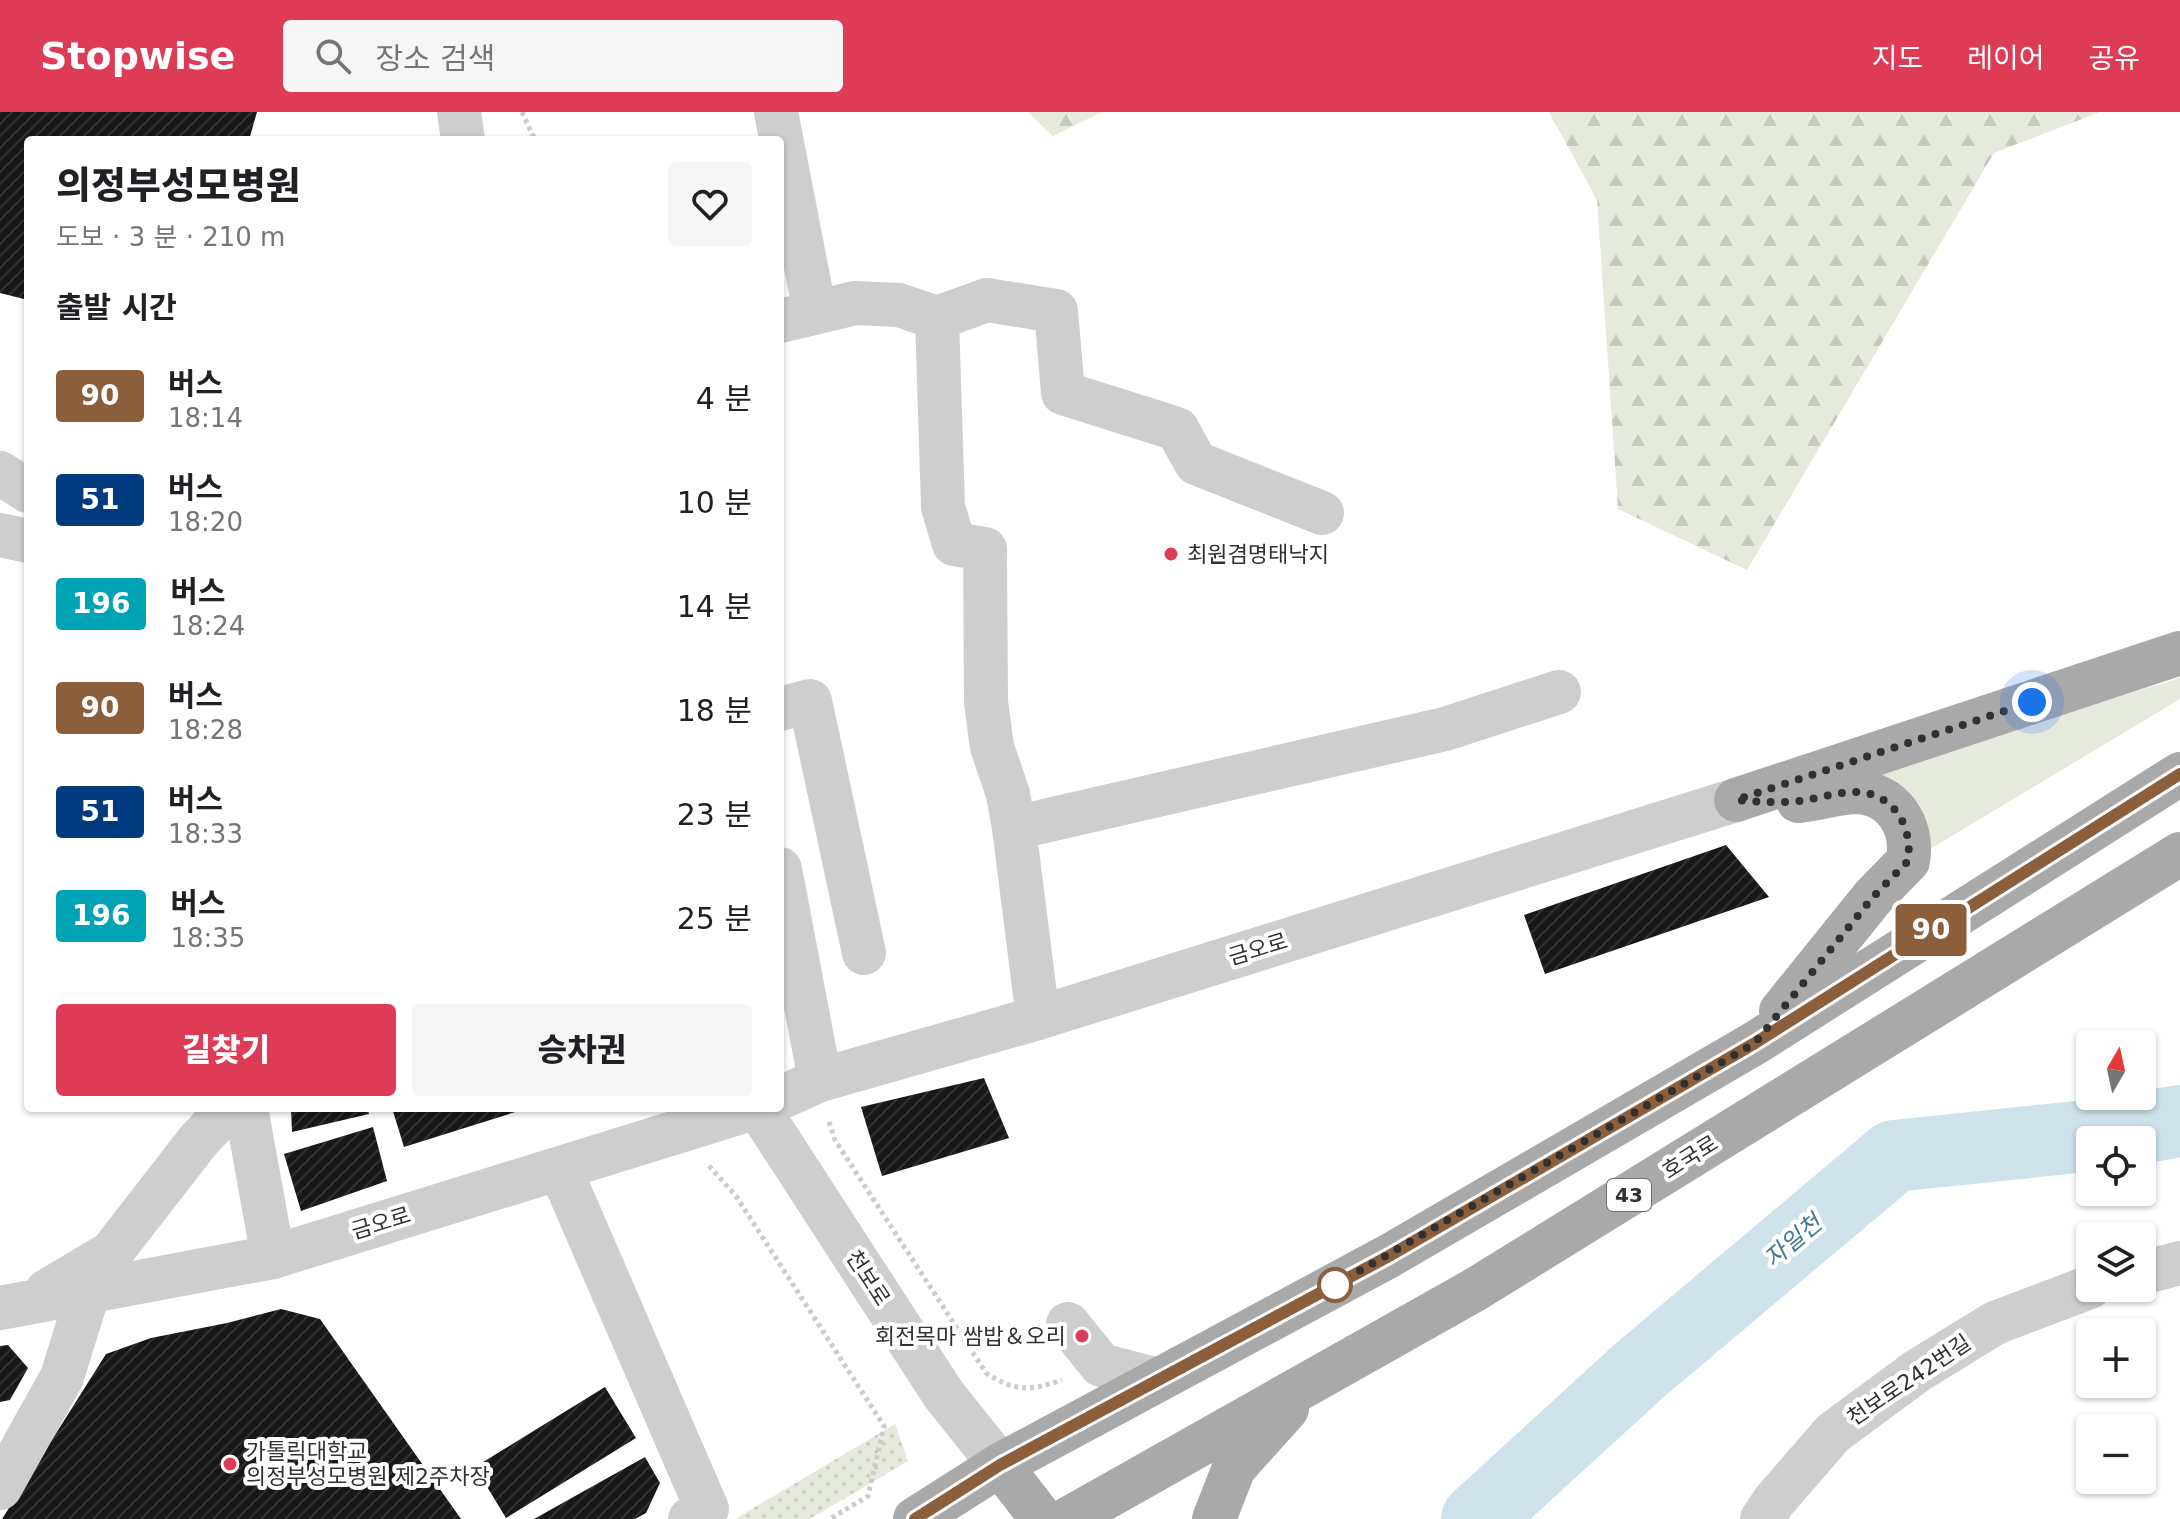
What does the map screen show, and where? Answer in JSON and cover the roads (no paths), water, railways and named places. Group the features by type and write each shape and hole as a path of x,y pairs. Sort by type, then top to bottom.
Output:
{"main road":[{"path":"1736,800 2180,653"},
{"path":"915,1519 1000,1465 1389,1256 1755,1043 2180,774"},
{"path":"1736,800 1776,803 1853,792 1866,794 1890,804 1900,814 1910,838 1908,861 1873,897 1755,1043"},
{"name":"호국로","path":"1068,1519 1476,1289 2180,854"},
{"path":"1214,1519 1234,1468 1286,1410 1337,1367"},
{"name":"천보로","path":"1000,1465 1042,1519"}],"street":[{"path":"459,112 462,136"},
{"path":"776,112 779,136"},
{"path":"784,187 798,317 855,303 899,305 937,318 987,300 1056,311 1063,393 1177,429 1196,463 1322,513"},
{"path":"937,318 943,507 954,544 985,549 986,702 992,747 1008,794 1014,828 1038,1018"},
{"path":"0,473 24,488"},
{"path":"0,535 24,540"},
{"path":"1014,828 1445,729 1559,692"},
{"path":"784,708 810,701 864,953"},
{"name":"금오로","path":"784,1098 824,1099 1038,1018 1736,800"},
{"path":"784,890 824,1099"},
{"path":"13,1306 111,1253 198,1141 225,1112"},
{"path":"247,1112 273,1257"},
{"name":"금오로","path":"13,1306 273,1257 743,1112"},
{"name":"천보로","path":"759,1112 944,1395 1000,1465"},
{"path":"560,1169 707,1509 690,1519"},
{"path":"2156,1269 2180,1263"},
{"name":"천보로242번길","path":"1762,1519 1833,1433 1917,1371 1995,1323 2076,1292"},
{"path":"0,1488 62,1377 88,1293"},
{"path":"1068,1324 1101,1365 1158,1380"}],"waterway":[{"name":"자일천","path":"1477,1519 1640,1370 1894,1156 2106,1134 2180,1121"}],"place":[{"name":"최원겸명태낙지","path":"1171,554"},
{"name":"회전목마 쌈밥＆오리","path":"1082,1336"},
{"name":"가톨릭대학교 의정부성모병원 제2주차장","path":"230,1464"}]}
